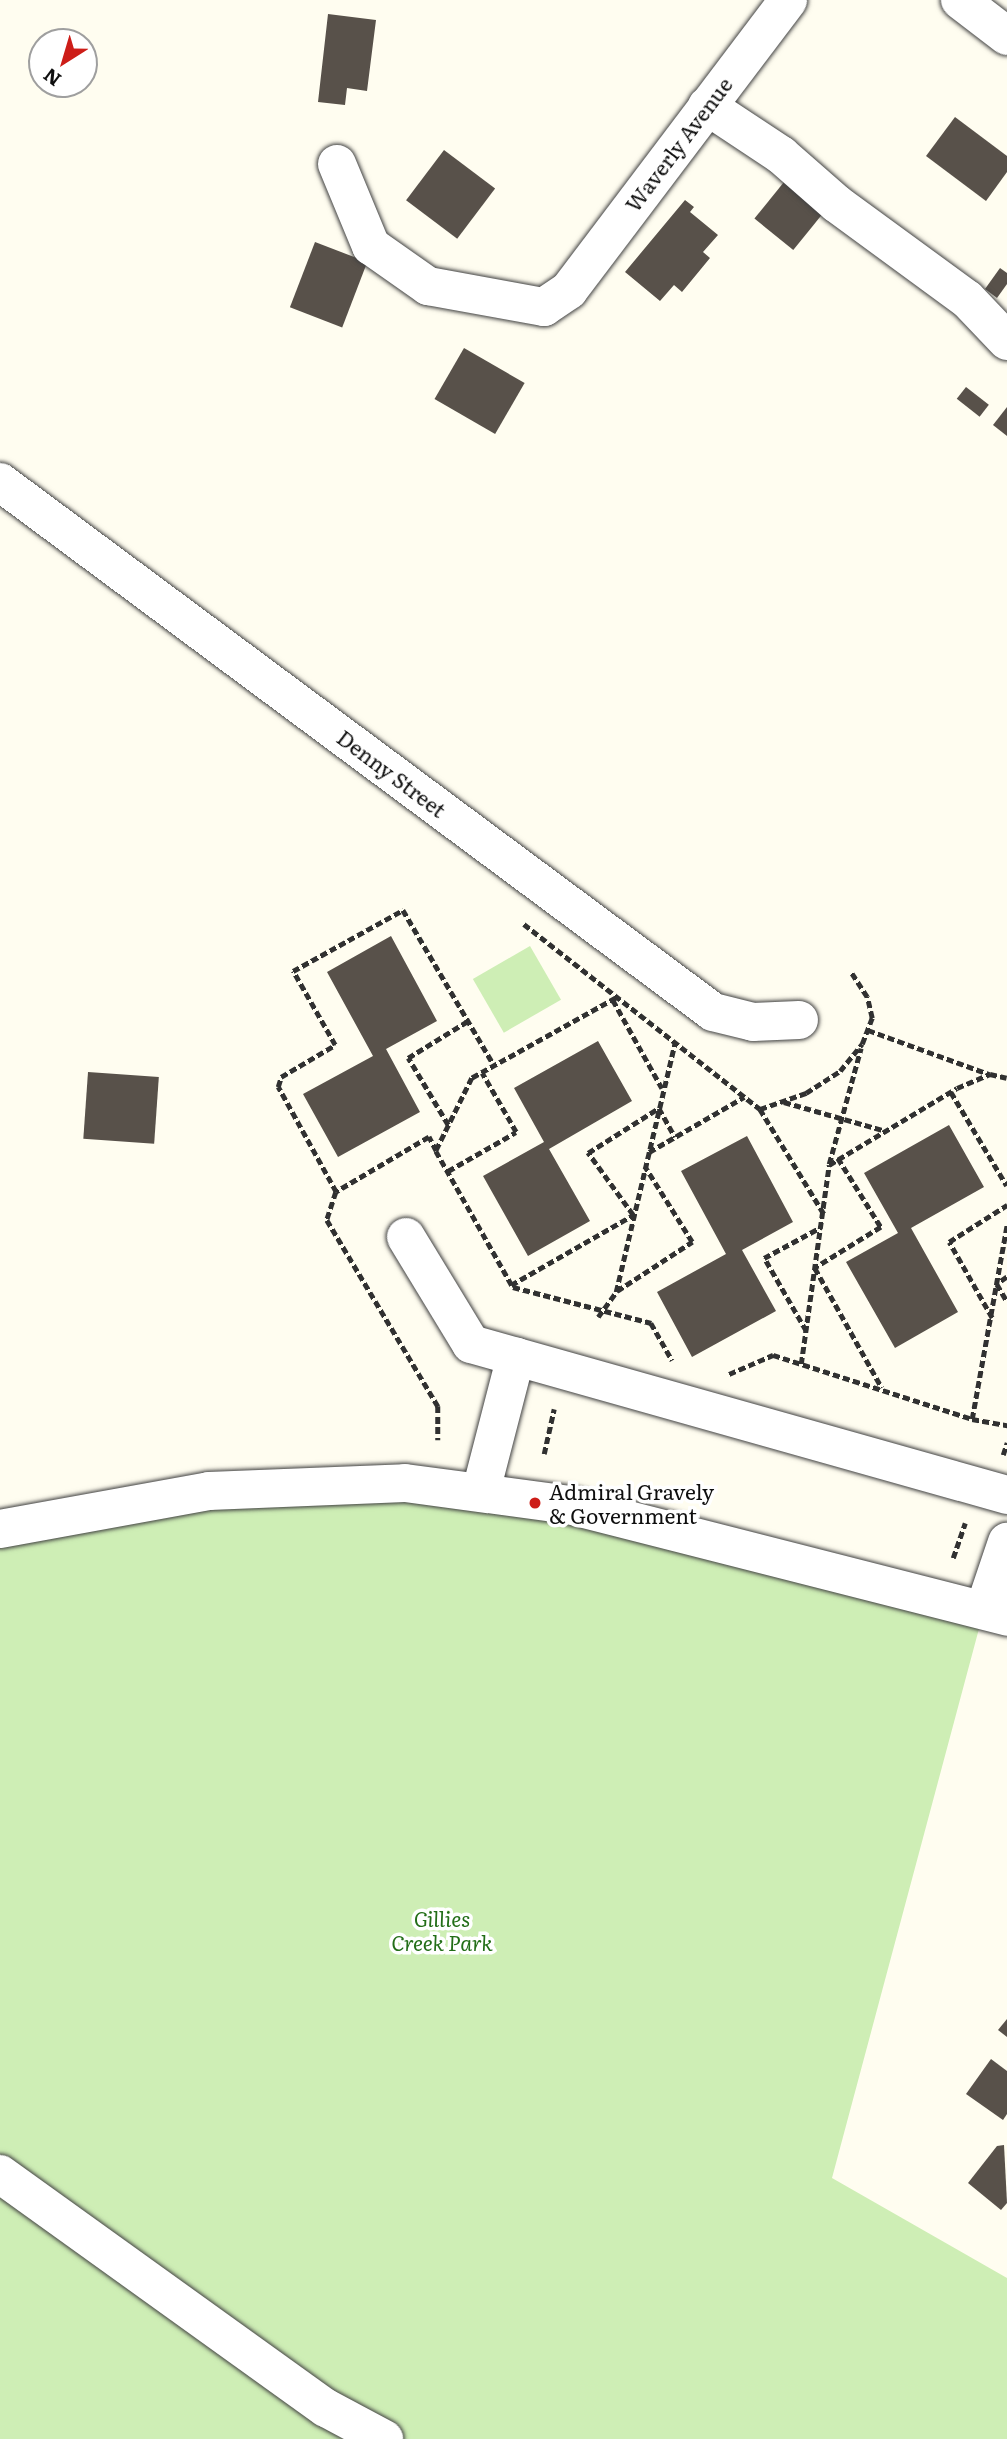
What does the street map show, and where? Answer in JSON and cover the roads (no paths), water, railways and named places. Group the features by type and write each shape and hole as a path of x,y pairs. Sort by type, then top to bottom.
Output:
{"street":[{"name":"Waverly Avenue","path":"337,164 371,246 428,286 544,307 569,290 788,0"},
{"path":"960,0 1007,36"},
{"path":"706,106 781,155 837,204 967,299 1007,341"},
{"name":"Denny Street","path":"0,482 713,1012 753,1022 799,1020"},
{"path":"407,1237 471,1344 1007,1495"},
{"path":"481,1491 516,1356"},
{"path":"0,1529 209,1491 405,1483 481,1491 654,1525 995,1613 1007,1542"},
{"path":"0,2174 326,2408 384,2439"}],"place":[{"name":"Admiral Gravely & Government","path":"535,1503"}],"park label":[{"name":"Gillies Creek Park","path":"442,1930"}]}
